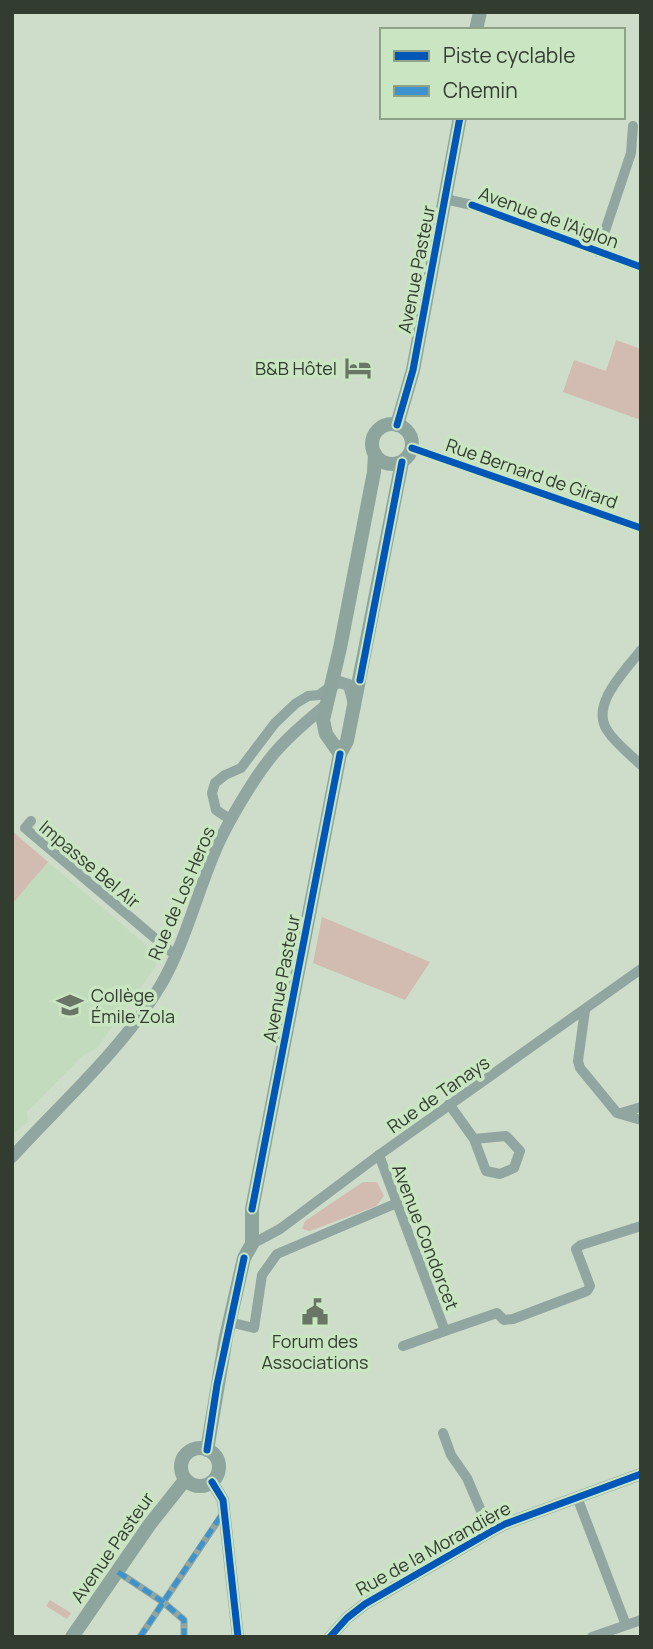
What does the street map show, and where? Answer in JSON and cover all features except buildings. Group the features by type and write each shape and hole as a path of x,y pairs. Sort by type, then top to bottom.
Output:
{"main road":[{"name":"Avenue Pasteur","path":"397,425 413,370 460,119"},
{"path":"340,754 326,734 325,706 335,677 374,472 373,442 377,431 388,425 397,425 408,432 412,447"},
{"name":"Avenue Pasteur","path":"208,1450 229,1322 244,1258 253,1244 252,1209 340,754 347,741 402,462 412,447"},
{"path":"375,454 386,463 402,462"},
{"path":"195,1449 208,1450 213,1453 219,1465 216,1477 212,1482 201,1486 190,1484 185,1480 181,1468 184,1456 195,1449"},
{"name":"Avenue Pasteur","path":"72,1637 185,1480"}],"street":[{"path":"598,252 631,153 633,126"},
{"name":"Avenue de l'Aiglon","path":"445,199 472,205 641,267"},
{"name":"Rue Bernard de Girard","path":"412,447 641,528"},
{"path":"641,650 604,701 601,717 607,731 641,765"},
{"path":"231,821 216,810 212,793 215,783 241,768 275,723 295,704 308,696 319,695 339,682 349,685 354,704"},
{"name":"Rue de Los Heros","path":"12,1157 119,1043 161,984 176,956 214,853 231,821 276,752 296,730 325,706"},
{"path":"296,730 306,728 326,734"},
{"name":"Impasse Bel Air","path":"31,821 24,828 176,956"},
{"name":"Rue de Tanays","path":"253,1244 280,1229 449,1104 641,968"},
{"path":"585,1010 578,1061 580,1068 617,1113 641,1120"},
{"path":"449,1104 474,1139 486,1171 500,1174 514,1168 520,1151 506,1136 474,1139"},
{"path":"617,1113 641,1107"},
{"name":"Avenue Condorcet","path":"379,1155 445,1331"},
{"path":"229,1322 254,1328 262,1275 277,1254 397,1203"},
{"name":"Avenue Condorcet","path":"403,1346 497,1313 504,1320 513,1319 587,1291 590,1286 576,1250 581,1245 641,1226"},
{"path":"443,1433 451,1455 467,1478 490,1532"},
{"name":"Rue de la Morandière","path":"331,1637 347,1618 365,1604 490,1532 641,1474"},
{"path":"212,1482 223,1500 238,1637"},
{"path":"577,1497 626,1625"},
{"path":"139,1637 224,1511"},
{"path":"118,1572 163,1602 184,1620 184,1637"},
{"path":"592,1637 641,1620"}],"shaded area":[{"path":"616,340 641,349 641,420 563,392 574,360 606,371"},
{"path":"12,831 48,862 12,904"},
{"name":"Collège Émile Zola","path":"48,862 151,949 156,966 96,1049 82,1056 27,1112 28,1121 12,1135 12,904"},
{"path":"322,917 430,962 405,1000 313,963"},
{"path":"363,1182 377,1182 384,1196 376,1206 310,1231 302,1229 305,1221"},
{"path":"50,1600 71,1613 67,1619 46,1606"}],"marked path":[{"path":"140,1637 224,1511"},
{"path":"118,1572 163,1602 184,1620 184,1637"}],"cycle path":[{"path":"397,425 413,370 460,119"},
{"path":"472,205 641,267"},
{"path":"412,448 641,528"},
{"path":"360,680 402,462"},
{"path":"252,1209 340,754"},
{"path":"207,1450 217,1385 244,1258"},
{"path":"330,1637 347,1618 365,1604 505,1524 641,1474"},
{"path":"212,1482 223,1500 238,1637"}],"place":[{"name":"B&B Hôtel","path":"358,368"},
{"name":"Collège Émile Zola","path":"70,1005"},
{"name":"Forum des Associations","path":"315,1312"}]}
